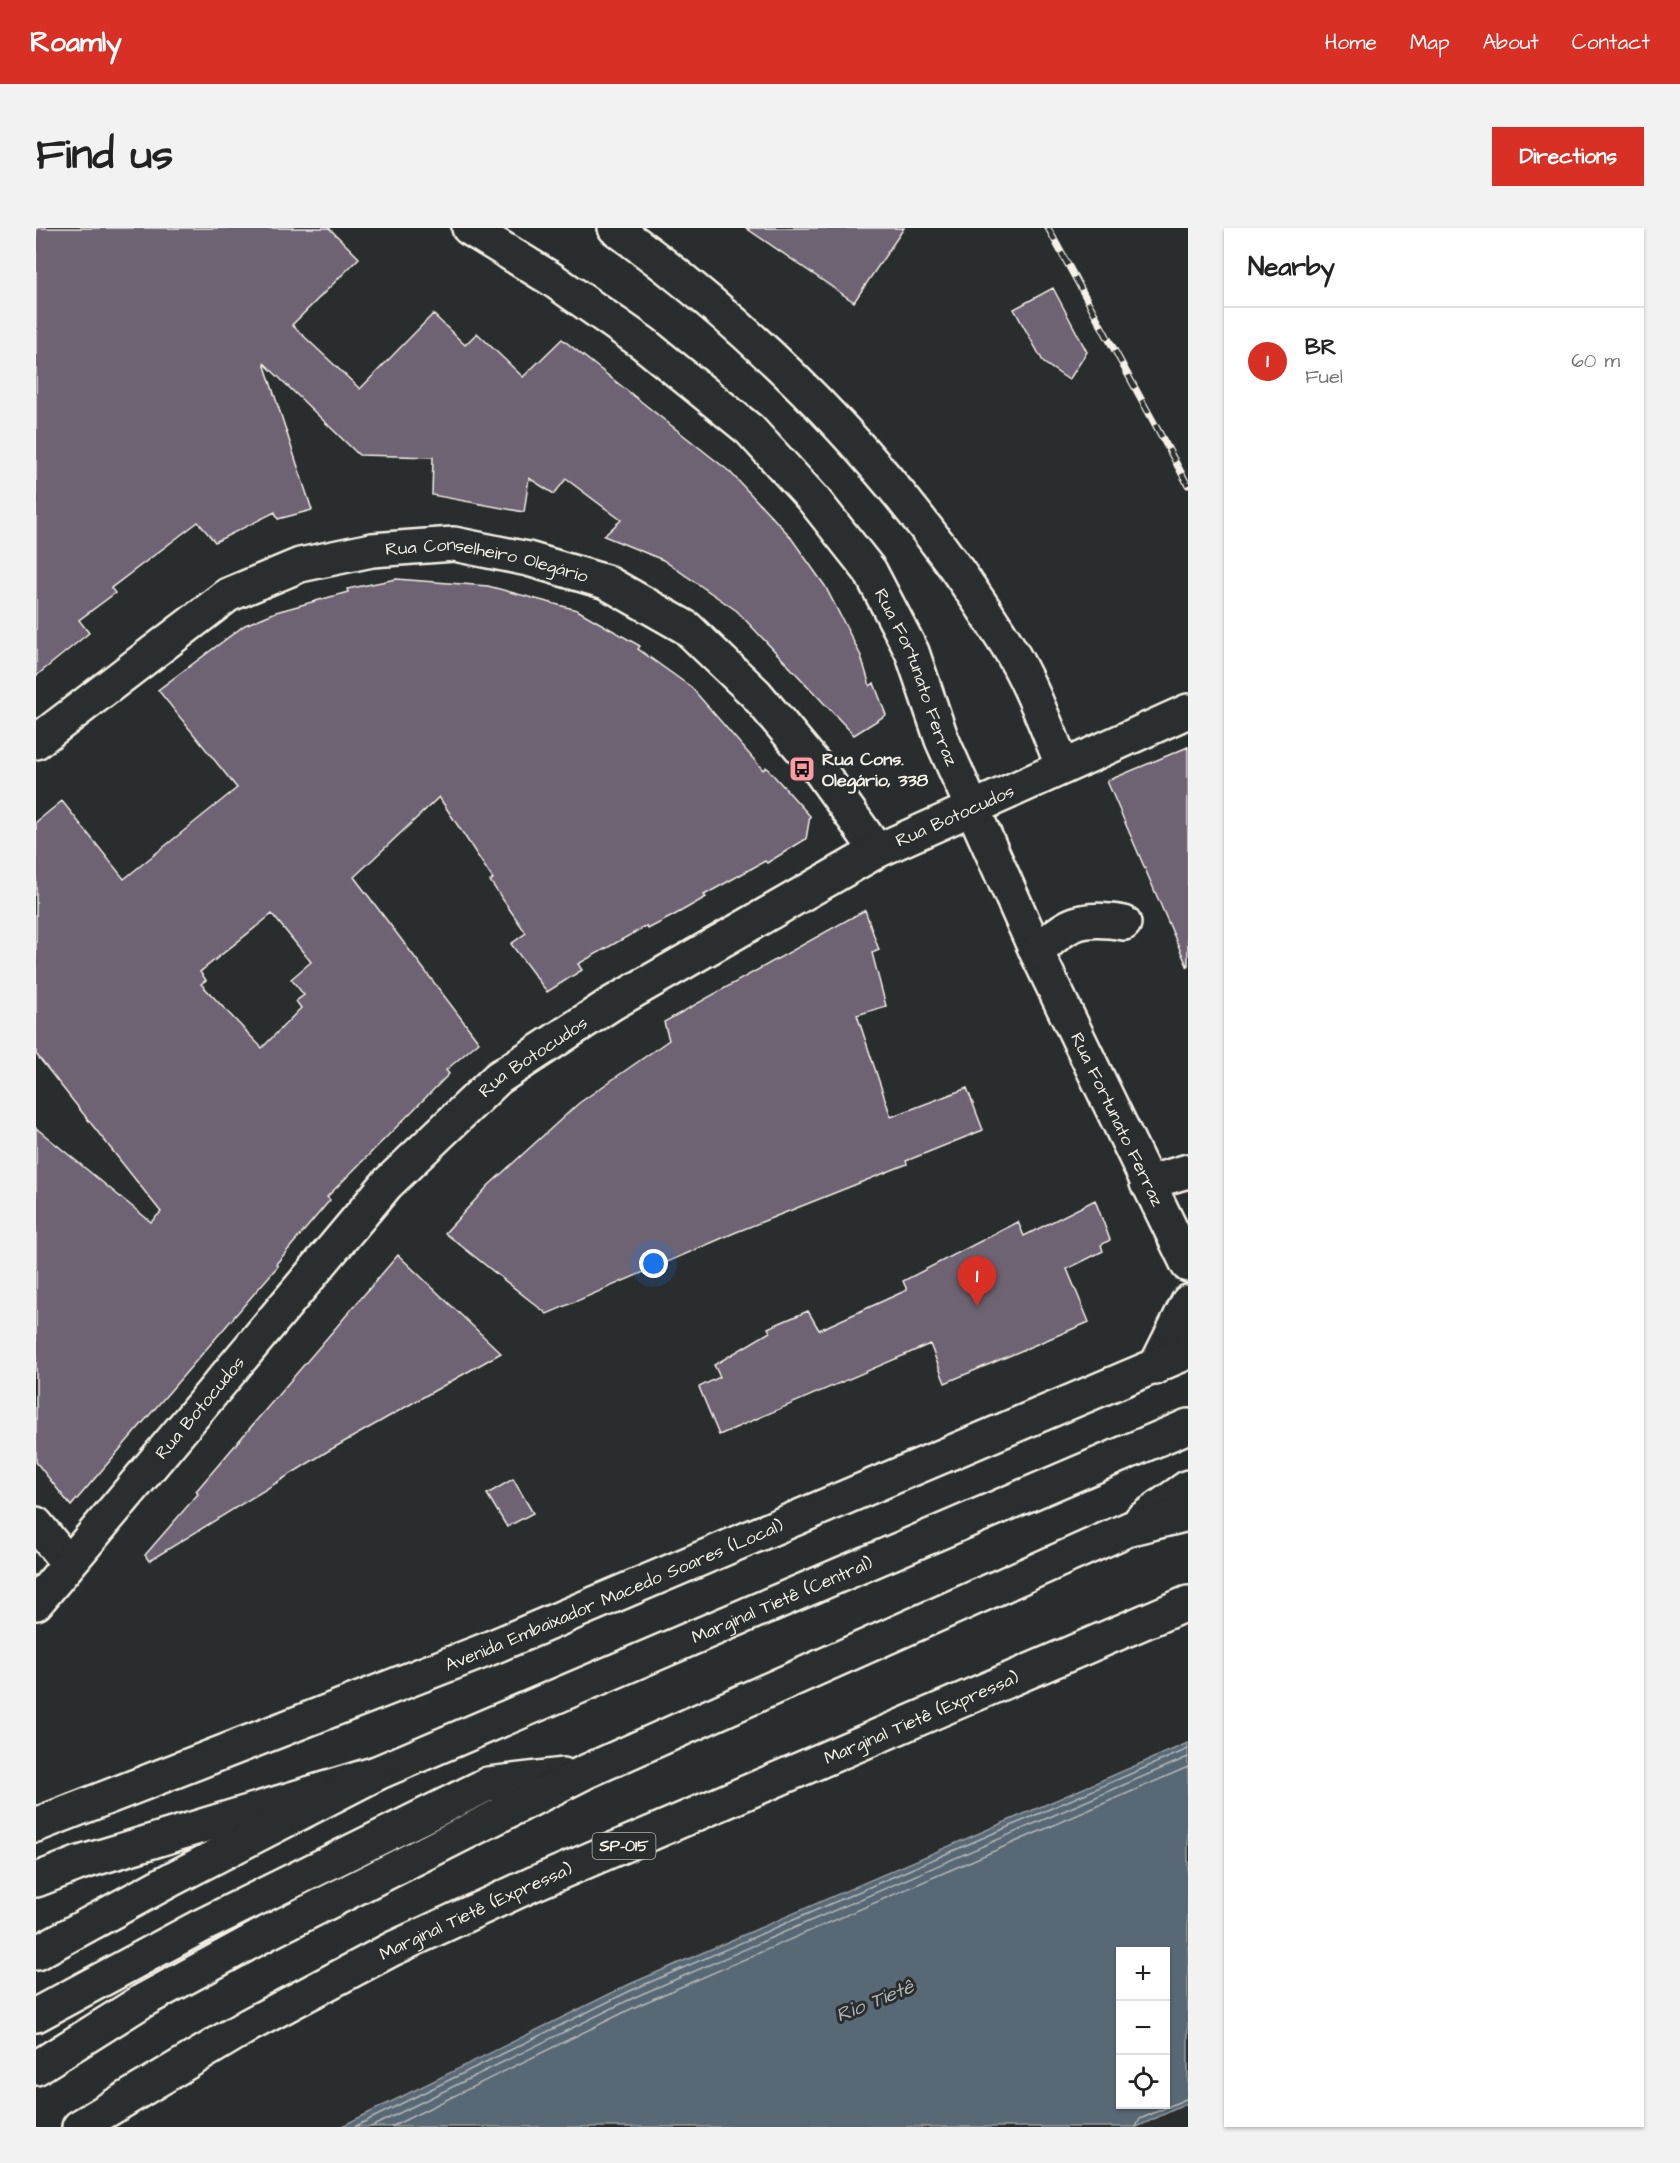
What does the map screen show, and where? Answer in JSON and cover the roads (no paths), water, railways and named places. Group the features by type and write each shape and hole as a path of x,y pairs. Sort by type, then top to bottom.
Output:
{"main road":[{"name":"Rua Fortunato Ferraz","path":"469,228 553,280 643,343 750,430 814,501 870,571 912,652 942,740 1037,953 1188,1265"},
{"path":"615,228 667,266 775,361 845,430 903,496 1007,644 1064,767"},
{"name":"Rua Conselheiro Olegário","path":"37,739 228,595 300,565 372,550 454,544 528,559 606,582 687,628 756,694 821,772 877,852"},
{"name":"Rua Botocudos","path":"36,1603 387,1184 498,1078 611,1004 877,852 1188,711"},
{"path":"1037,953 1053,936 1077,922 1097,919 1124,923"},
{"path":"1147,1183 1188,1171"},
{"path":"1155,1368 1188,1302"},
{"name":"Avenida Embaixador Macedo Soares (Local)","path":"36,1825 483,1651 1155,1368 1188,1352"},
{"name":"Marginal Tietê (Central)","path":"376,1773 1188,1426"},
{"path":"1131,1528 1188,1487"},
{"path":"36,2068 144,2000 269,1932 585,1772 1131,1528 1188,1514"},
{"path":"36,1524 68,1563"},
{"name":"Marginal Tietê (Expressa)","path":"79,2127 249,2025 392,1949 534,1884 1188,1603"},
{"path":"36,2015 199,1927 488,1784 585,1772"},
{"path":"36,1880 80,1863 376,1773"},
{"path":"36,1953 153,1889 376,1773"}],"water":[{"name":"Rio Tietê","path":"1188,1743 1188,2103 1137,2127 340,2127 630,1984"}],"railway":[{"path":"1048,228 1188,485"}],"place":[{"name":"Rua Cons. Olegário, 338","path":"802,769"},
{"name":"BR","path":"977,1306"}]}
